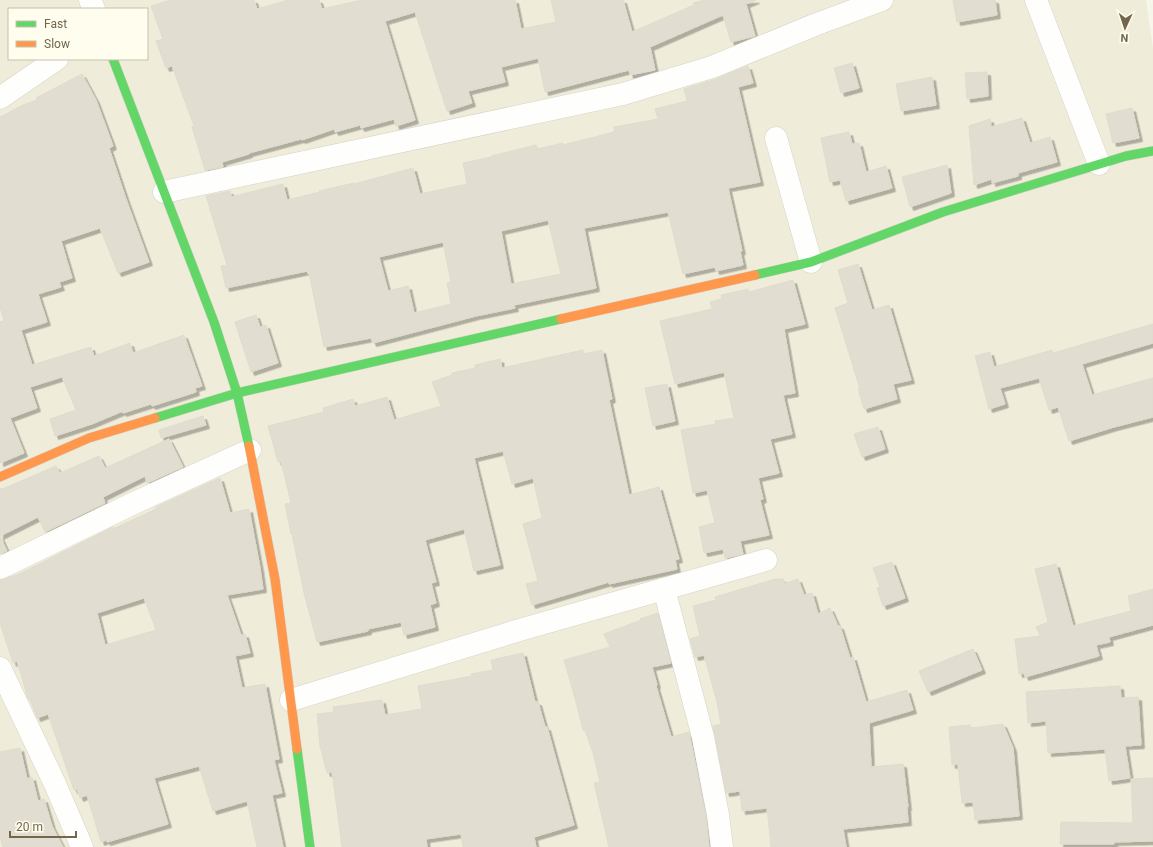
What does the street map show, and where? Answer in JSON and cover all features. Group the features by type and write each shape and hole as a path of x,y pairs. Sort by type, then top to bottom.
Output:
{"street":[{"path":"164,192 623,94 712,67 817,24 882,0"},
{"path":"1036,0 1099,164"},
{"path":"0,98 56,60"},
{"path":"113,60 214,322 237,393 250,450 275,579 310,847"},
{"path":"776,138 811,262"},
{"path":"0,477 89,438 237,393 811,262 943,212 1126,156 1153,151"},
{"path":"0,568 130,505 250,450"},
{"path":"291,700 523,629 766,560"},
{"path":"664,589 702,737 718,815 722,847"},
{"path":"3,681 55,784 82,847"}],"shaded area":[{"path":"0,0 1146,0 1153,48 1153,847 0,847"}],"building":[{"path":"171,0 254,0 257,9 288,0 319,0 322,9 362,0 515,0 521,29 556,22 551,0 623,0 632,32 694,5 693,3 705,0 756,0 746,4 755,36 731,42 723,15 650,47 655,70 630,75 629,70 545,92 538,58 501,67 505,82 468,91 472,103 447,111 415,12 385,21 415,120 396,126 394,119 361,128 360,125 335,132 334,129 302,140 301,139 249,153 222,162 223,167 205,170 192,127 194,126 172,66 166,68 156,41 163,39 151,6"},
{"path":"953,0 995,0 997,15 957,22"},
{"path":"852,63 859,88 841,93 834,68"},
{"path":"748,66 753,83 738,87 760,182 728,188 742,251 740,251 743,265 716,271 715,267 683,274 668,212 584,228 596,288 514,305 515,308 476,316 373,343 371,338 324,347 309,273 308,274 307,271 226,288 221,266 227,265 206,196 230,191 231,197 283,184 287,200 413,168 420,194 467,184 463,163 536,145 537,149 563,143 563,145 614,132 614,127 658,119 655,109 687,101 684,89 716,79","holes":["548,220 561,274 511,284 501,231","443,242 451,282 447,283 451,304 414,313 408,286 388,291 379,257"]},
{"path":"987,72 988,96 967,99 965,73"},
{"path":"82,74 96,100 113,146 109,148 149,262 118,273 100,228 61,241 72,278 59,282 61,287 38,294 47,322 21,330 32,365 91,347 94,356 130,343 133,353 184,335 202,386 195,388 196,392 152,406 151,404 123,413 123,411 92,424 55,436 50,419 76,410 62,377 30,387 37,408 10,418 24,453 0,463 0,322 4,321 0,307 0,117 23,105 37,100 36,98"},
{"path":"932,77 936,105 901,111 896,84"},
{"path":"1132,108 1139,138 1113,143 1106,114"},
{"path":"1022,118 1030,143 1050,137 1057,162 1018,173 1018,176 992,183 992,179 974,185 969,126 990,119 991,127"},
{"path":"849,132 852,144 859,143 866,172 886,166 892,188 846,201 840,180 830,182 821,138"},
{"path":"947,165 951,193 910,207 902,177"},
{"path":"858,264 872,310 889,305 911,380 893,384 897,399 864,409 858,389 860,389 835,308 848,303 838,270"},
{"path":"793,280 805,324 784,329 795,393 783,395 792,434 770,439 779,473 758,478 763,499 760,500 769,535 740,541 743,554 725,558 723,549 704,553 699,527 715,523 707,490 693,493 681,430 716,424 715,421 734,418 724,372 675,384 660,321 712,309 710,302 722,299 721,295 748,289 749,292"},
{"path":"256,315 260,327 266,325 278,363 251,372 235,322"},
{"path":"1153,324 1153,343 1082,364 1092,395 1153,378 1153,417 1069,441 1058,407 1049,410 1039,378 1000,388 1005,404 989,409 975,356 990,352 994,367 1052,350 1053,353"},
{"path":"583,350 583,354 602,350 612,399 609,400 629,495 659,487 679,559 675,560 677,569 609,584 609,582 532,605 526,584 538,581 523,524 542,518 533,478 512,484 503,451 474,458 500,565 474,571 464,529 425,540 436,582 431,583 436,603 430,605 435,627 404,635 401,622 317,642 304,593 285,504 291,503 281,461 278,462 268,426 324,412 323,408 353,399 355,406 387,397 394,420 441,406 432,382 452,375 452,373 475,368 475,365 500,359 502,368"},
{"path":"667,384 675,421 653,426 645,388"},
{"path":"203,416 206,425 161,438 159,430"},
{"path":"878,427 885,449 862,457 854,434"},
{"path":"169,439 183,467 147,483 145,476 103,497 105,503 45,532 38,517 0,536 0,489 56,466 60,473 99,456 105,468"},
{"path":"220,478 230,513 249,509 263,589 227,595 241,635 245,634 250,653 235,656 242,688 265,684 279,759 274,760 282,793 272,795 283,847 257,847 247,801 213,811 199,766 154,778 168,824 107,842 106,840 101,842 87,795 80,798 77,789 74,790 48,714 37,718 30,699 28,699 17,661 13,663 0,623 0,580 19,574 113,527 113,529 156,509 156,507","holes":["144,598 156,630 105,645 97,613"]},
{"path":"0,536 7,551 0,554"},
{"path":"892,562 905,598 883,606 877,588 880,587 873,568"},
{"path":"1056,564 1073,626 1131,611 1128,596 1153,589 1153,625 1109,637 1110,642 1096,645 1099,656 1025,677 1024,673 1019,674 1015,639 1040,636 1036,627 1048,622 1035,569"},
{"path":"775,579 783,579 784,584 798,579 804,595 812,593 818,614 830,608 838,626 840,626 850,658 853,657 866,702 907,690 913,710 869,723 871,767 903,764 908,807 908,822 843,829 846,847 771,847 767,808 742,811 740,791 726,793 713,726 721,724 717,702 704,655 695,657 690,639 700,636 693,606 716,600 715,597"},
{"path":"658,613 671,663 652,667 656,686 671,737 689,732 706,817 709,847 609,847 594,783 600,782 593,753 585,730 583,730 564,660 610,647 604,634"},
{"path":"973,649 982,670 928,692 919,671"},
{"path":"523,653 535,702 538,702 545,727 547,727 574,825 534,837 536,847 463,847 461,834 426,839 427,847 342,847 332,772 327,773 320,746 317,714 334,712 333,707 382,700 385,715 422,709 418,686 472,676 471,674 493,670 491,660"},
{"path":"1120,686 1121,698 1138,697 1141,745 1125,746 1130,778 1109,781 1105,749 1048,753 1046,721 1028,723 1026,692"},
{"path":"1003,724 1013,748 1019,816 975,820 973,802 962,803 958,764 952,765 949,727 970,725 971,728"},
{"path":"20,748 27,779 32,777 38,801 44,799 52,826 63,847 3,847 0,837 0,752"},
{"path":"1153,778 1153,841 1114,842 1114,844 1060,844 1061,822 1133,823 1131,779"}],"traffic: fast":[{"path":"113,60 214,322 237,393 249,446"},
{"path":"755,275 811,262 943,212 1126,156 1153,151"},
{"path":"155,418 237,393 561,319"},
{"path":"297,749 310,847"}],"traffic: slow":[{"path":"561,319 755,275"},
{"path":"0,477 89,438 155,418"},
{"path":"249,446 275,579 297,749"}]}
